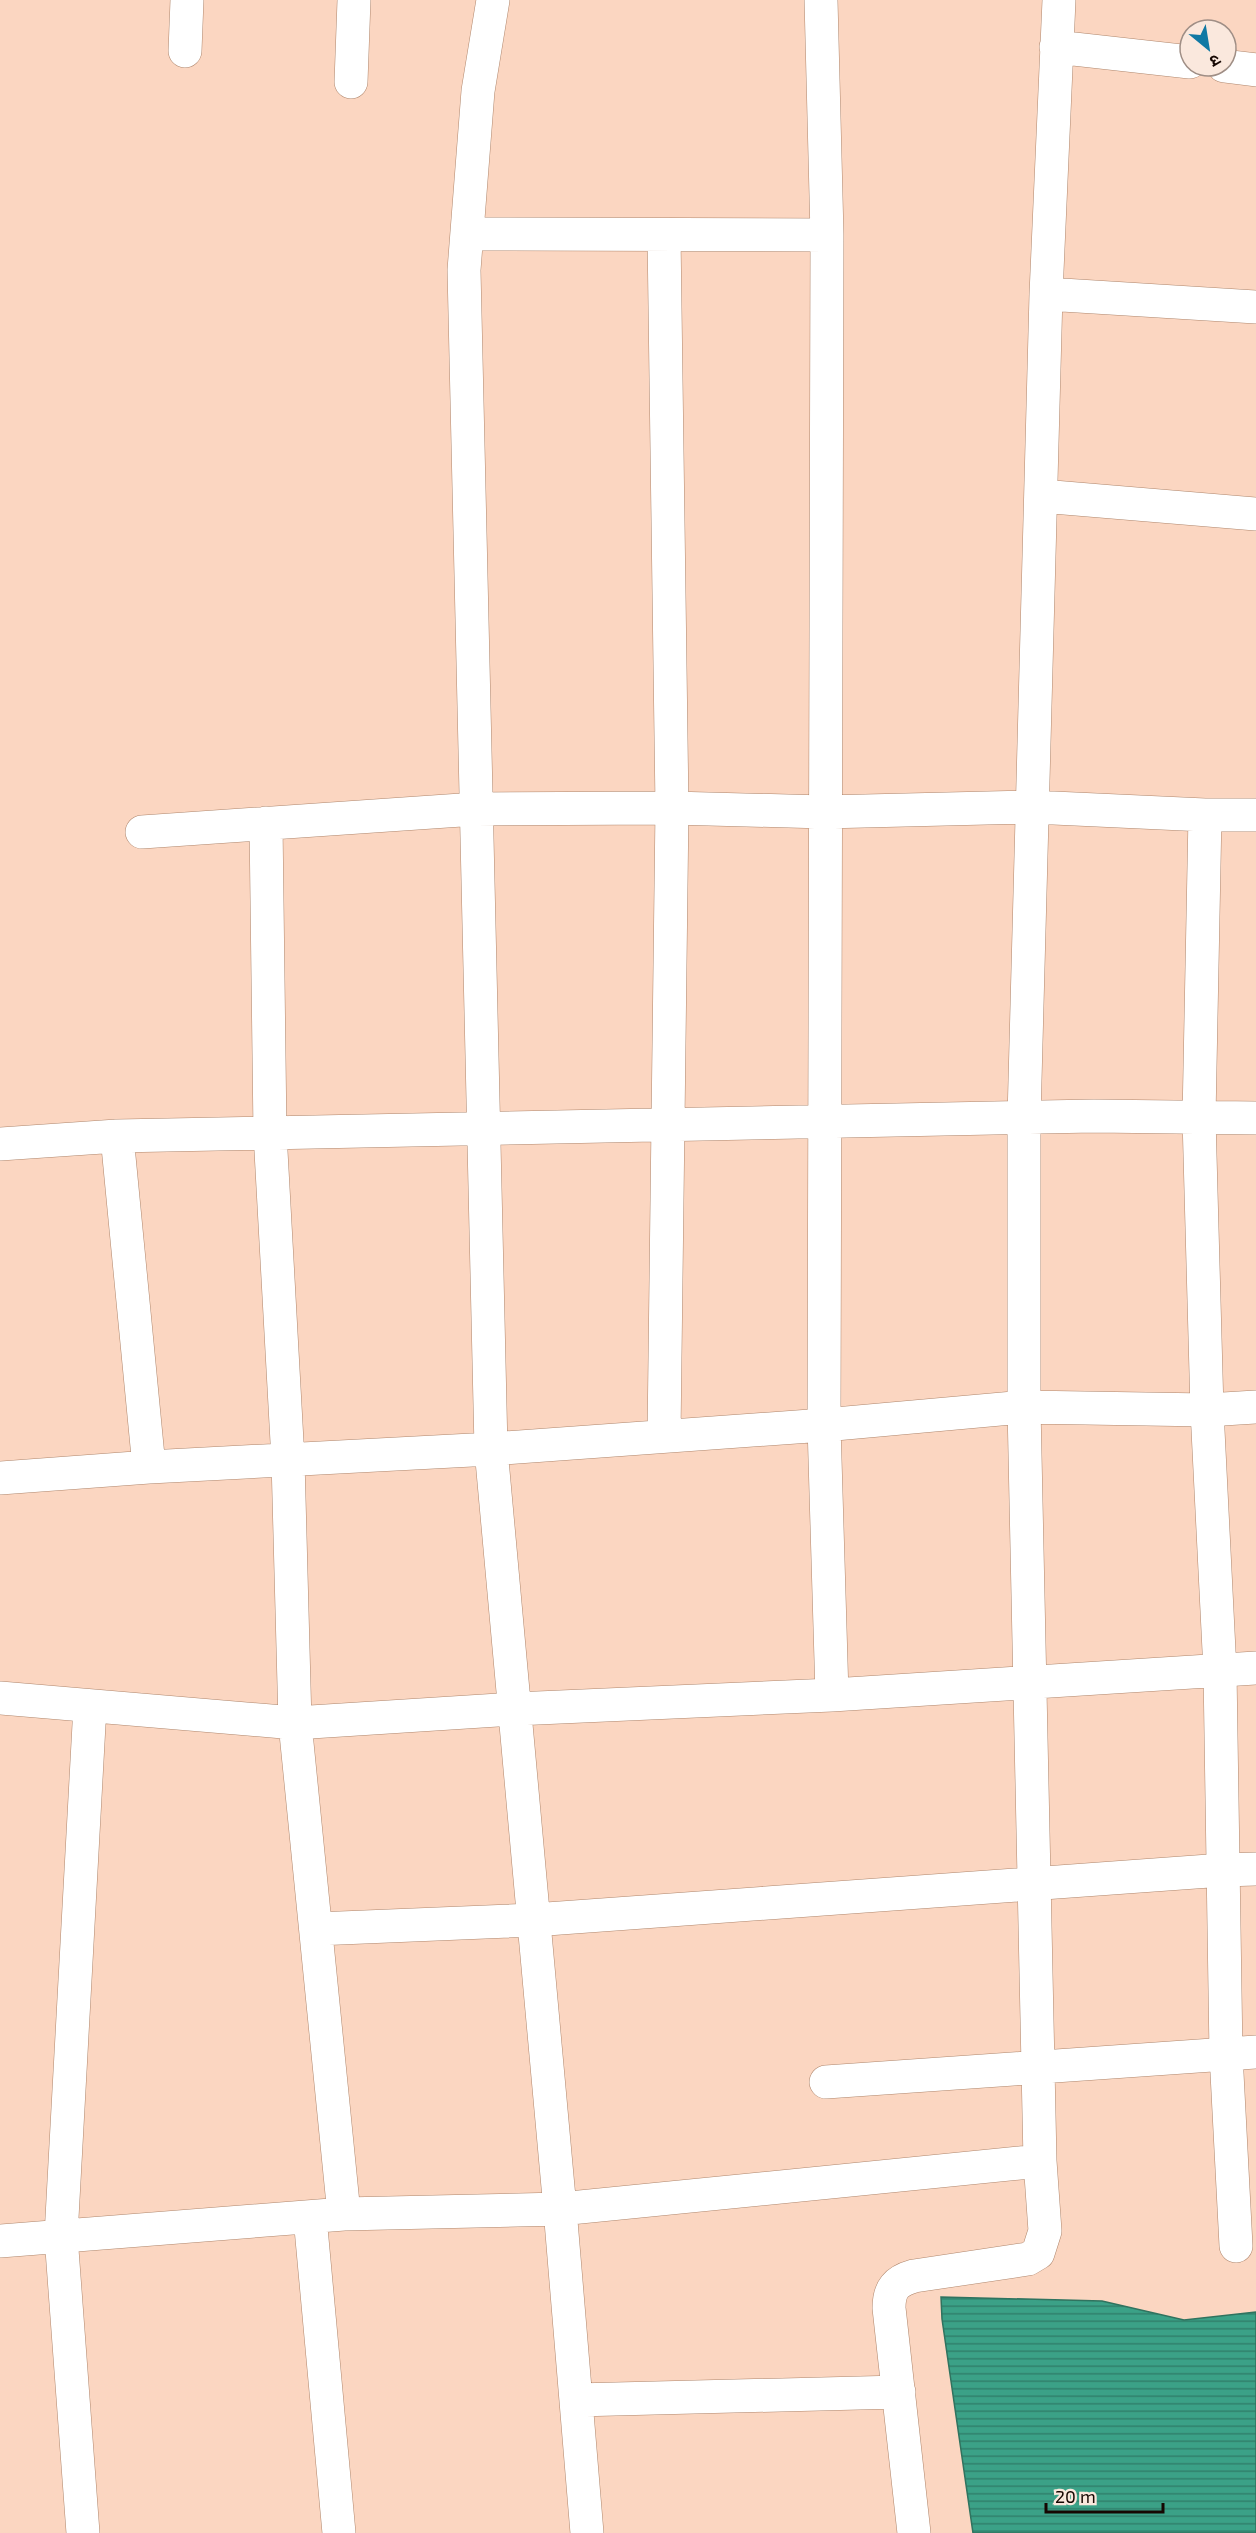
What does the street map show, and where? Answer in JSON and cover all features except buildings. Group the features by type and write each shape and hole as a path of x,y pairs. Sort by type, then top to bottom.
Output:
{"street":[{"path":"185,51 187,0"},
{"path":"351,82 354,0"},
{"path":"493,0 478,91 464,282 491,1449 587,2533"},
{"path":"821,0 827,235 824,1425 832,1695"},
{"path":"914,2533 889,2308 892,2290 897,2282 914,2276 1028,2259 1038,2253 1045,2231 1040,2161 1024,1407 1024,1118 1046,294 1059,0"},
{"path":"1056,47 1178,61"},
{"path":"1238,68 1256,70"},
{"path":"467,234 827,235"},
{"path":"664,235 672,808 670,1126 664,1436"},
{"path":"1046,294 1256,307"},
{"path":"1041,496 1256,514"},
{"path":"142,832 476,808 672,808 824,812 1032,807 1205,816 1256,815"},
{"path":"1205,816 1200,1118 1207,1410 1220,1671 1223,1870 1241,2053 1236,2246"},
{"path":"266,823 270,1133 288,1460 295,1723 344,2214"},
{"path":"0,1143 117,1136 1024,1118 1256,1118"},
{"path":"117,1136 149,1467"},
{"path":"0,1478 149,1467 491,1449 824,1425 1024,1407 1207,1410 1256,1407"},
{"path":"0,1698 295,1723 515,1709 832,1695 1256,1668"},
{"path":"83,2533 61,2236 90,1706"},
{"path":"316,1929 533,1920 1256,1869"},
{"path":"826,2082 1241,2053"},
{"path":"0,2241 344,2214 560,2209 1040,2161"},
{"path":"310,2217 339,2533"},
{"path":"576,2400 899,2392"}],"water":[{"path":"941,2297 1102,2301 1184,2320 1256,2312 1256,2533 973,2533 942,2319"}]}
